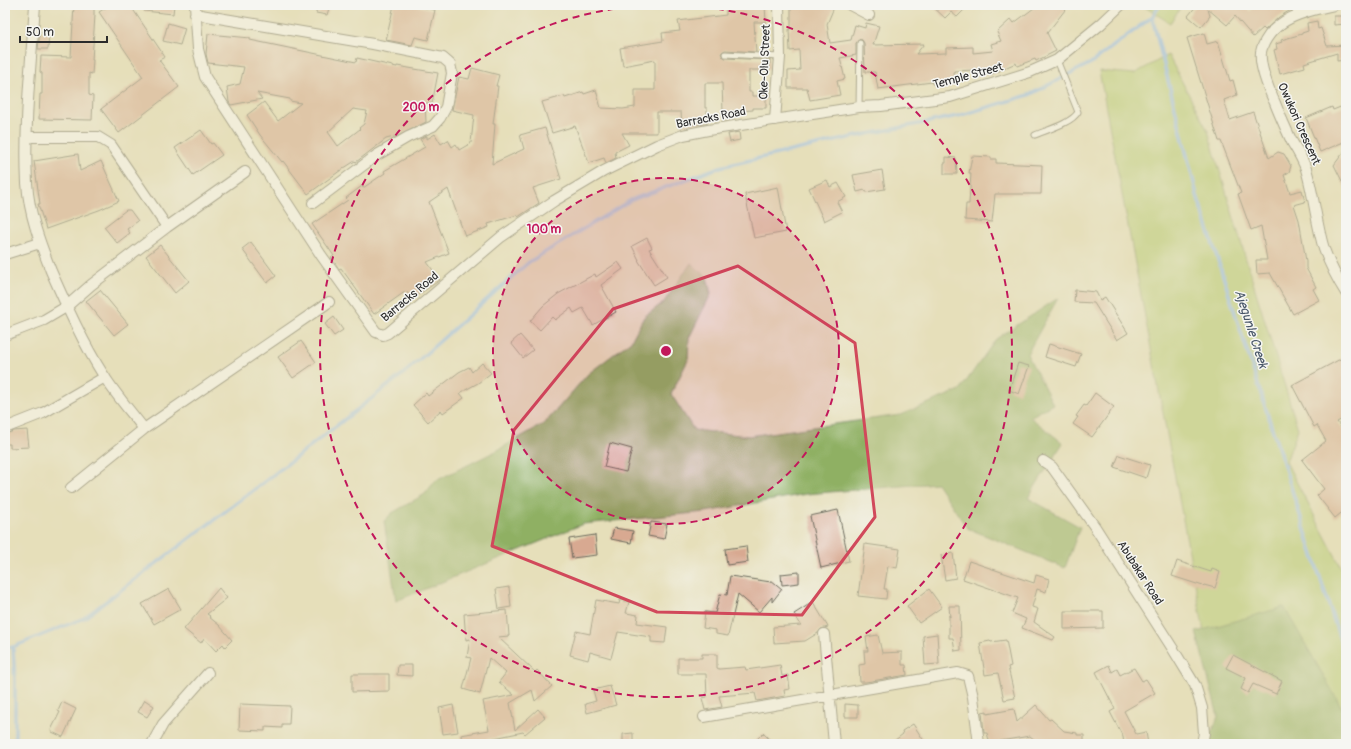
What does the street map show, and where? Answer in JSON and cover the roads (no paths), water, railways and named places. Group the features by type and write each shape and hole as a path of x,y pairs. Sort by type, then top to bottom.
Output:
{"street":[{"path":"35,5 27,184 34,220 40,243 66,307 86,346 105,377 144,430"},
{"name":"Oke-Olu Street","path":"775,120 780,58 779,5"},
{"path":"850,5 869,15"},
{"name":"Temple Street","path":"775,120 859,107 881,106 950,97 1059,63 1121,5"},
{"name":"Owukori Crescent","path":"1334,5 1317,8 1287,19 1278,25 1269,36 1262,49 1262,66 1268,88 1285,127 1306,167 1324,248 1334,274 1346,292"},
{"path":"195,9 443,58 450,64 452,73 446,107 437,122 433,126 408,137 377,155 314,202"},
{"name":"Barracks Road","path":"195,9 198,49 205,77 342,286 376,332 383,335 388,333 501,237 554,201 604,171 657,145 683,135 775,120"},
{"path":"28,137 98,137 108,142 167,228"},
{"path":"5,335 44,320 66,307 91,285 245,172"},
{"path":"5,254 40,243"},
{"path":"71,488 144,430 329,302"},
{"path":"5,428 43,412 105,377"},
{"name":"Abubakar Road","path":"1043,461 1052,467 1100,534 1195,685 1202,708 1204,733 1202,744"},
{"path":"824,634 834,744"},
{"path":"704,717 958,672 968,676 979,744"},
{"path":"152,744 163,724 208,673"}],"lane":[{"path":"859,107 860,43"},
{"path":"725,54 780,58"},
{"path":"1035,135 1058,126 1076,116 1078,112 1059,63"}],"waterway":[{"name":"Ajegunle Creek","path":"1160,5 1152,17 1197,195 1346,658"},
{"path":"5,647 13,647 84,618 259,486 403,374 529,262 631,200 720,167 853,137 958,116 1029,95 1091,63 1152,17"},
{"path":"13,647 15,681 15,744"}]}
